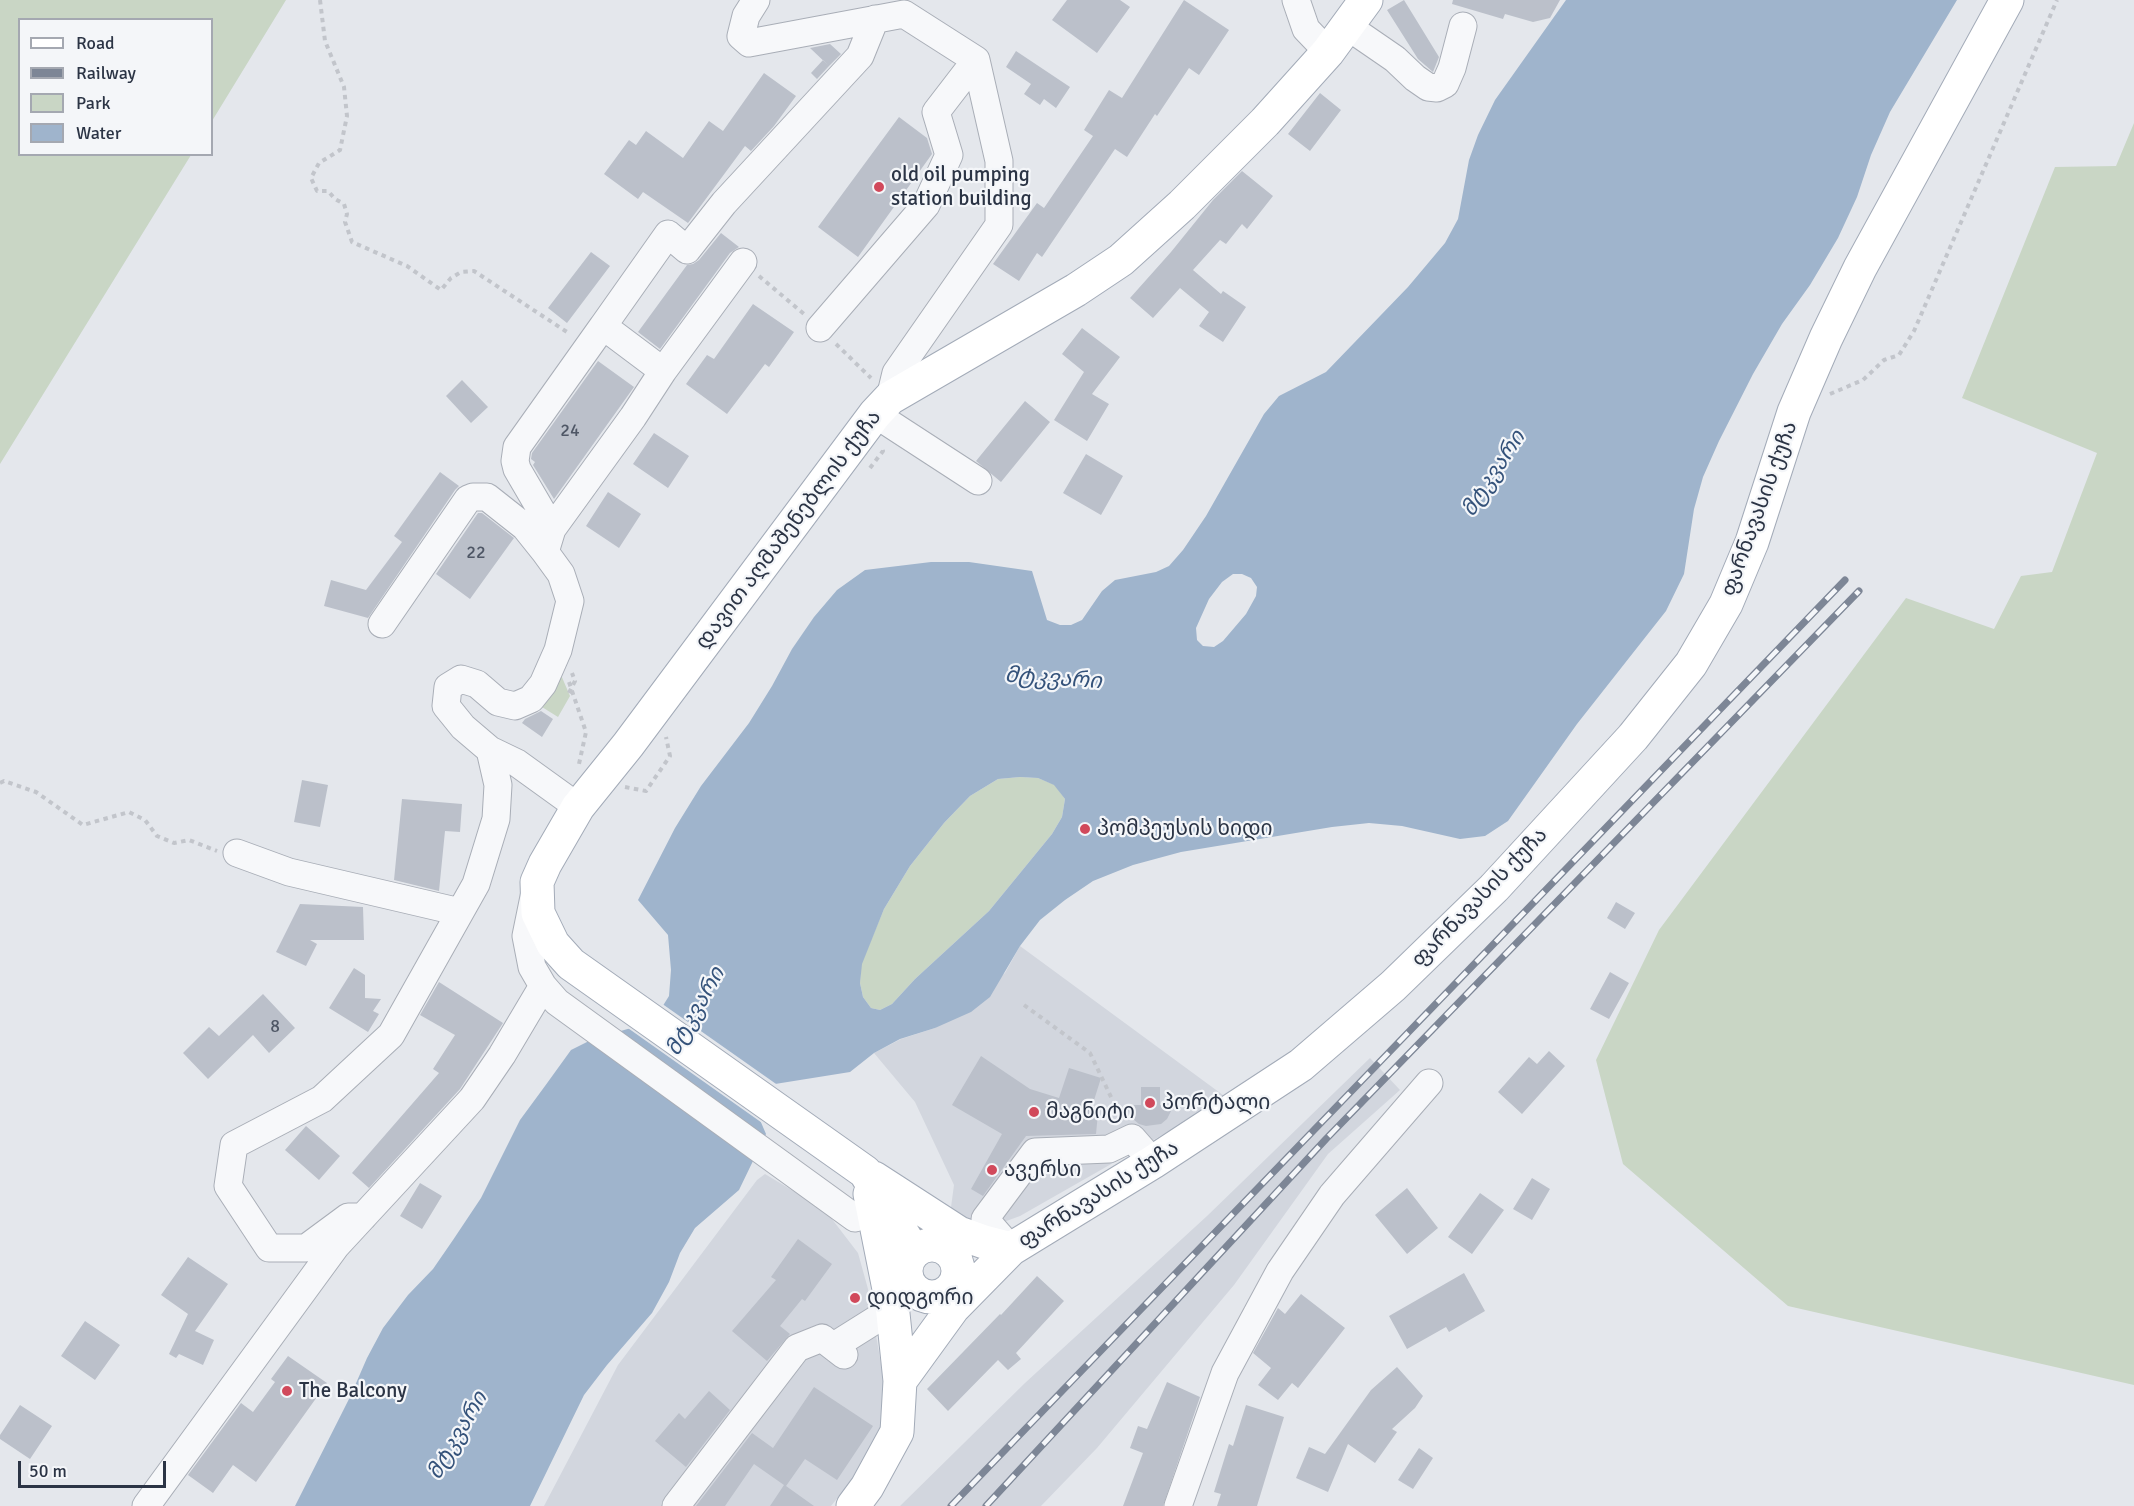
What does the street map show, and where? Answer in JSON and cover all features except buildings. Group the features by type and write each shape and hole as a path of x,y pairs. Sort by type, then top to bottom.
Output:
{"main road":[{"name":"ფარნავასის ქუჩა","path":"1011,1249 1142,1150 1301,1065 1393,986 1494,888 1633,736 1691,664 1726,604 1752,542 1794,412 1826,338 1860,268 2007,0"},
{"name":"დავით აღმაშენებლის ქუჩა","path":"1011,1249 959,1233 857,1166 579,970 553,944 538,913 537,882 574,805 628,745 881,399 1076,290 1121,260 1182,205 1265,123 1328,52 1355,15"},
{"path":"853,1506 867,1487 897,1432 909,1283 921,1248 937,1245 944,1248 954,1258 958,1274 951,1289 937,1296 909,1283 857,1166"},
{"path":"857,1166 909,1283"},
{"path":"954,1258 1011,1249"},
{"path":"900,1381 953,1308 1011,1249"}],"street":[{"path":"756,0 746,16 741,36 749,43 904,14 976,60 999,161 999,225 896,373 881,399 978,481"},
{"path":"1296,0 1306,29 1328,52"},
{"path":"1355,15 1415,78 1428,87 1437,88 1445,84 1452,68 1463,26"},
{"path":"574,805 517,763 490,750 463,727 446,706 448,687 461,679 477,684 498,702 515,706 531,699 543,684 558,650 570,601 548,540 517,470 515,461 517,447 669,234 687,250 724,203 860,56 875,19"},
{"path":"820,328 926,205 949,155 936,112 976,60"},
{"path":"548,540 663,371 743,262"},
{"path":"603,326 663,371"},
{"path":"382,624 468,499 473,496 487,497 525,527 548,540"},
{"path":"363,1217 348,1217 306,1248 269,1248 228,1186 234,1145 321,1099 391,1035 476,884 496,819 498,785 490,750"},
{"path":"242,855 289,872 460,912"},
{"name":"დავით აღმაშენებლის ქუჩა","path":"537,882 526,936 532,967 550,994"},
{"path":"146,1506 336,1246 472,1099 502,1055 550,994 855,1218"},
{"path":"1178,1506 1224,1373 1280,1271 1332,1195 1429,1083"},
{"path":"1011,1249 985,1219 1035,1152 1142,1150"},
{"path":"676,1506 797,1348 822,1338 839,1350 877,1319 909,1283"}],"path":[{"path":"320,0 326,41 344,87 347,116 340,150 319,163 311,178 317,191 328,191 334,199 344,204 347,214 345,222 352,242 407,266 441,290 451,278 461,272 474,271 566,332 581,339 603,326"},
{"path":"1794,412 1863,380 1884,360 1899,355 1914,331 2057,0"},
{"path":"743,262 820,328 881,399"},
{"path":"558,650 570,691 586,732 574,805"},
{"path":"570,691 575,681"},
{"path":"619,786 646,791 670,756 665,729"},
{"path":"0,783 4,781 36,792 83,825 129,812 145,820 158,836 174,843 189,840 243,863 242,855"},
{"path":"1024,1005 1090,1053 1142,1150"}],"shaded area":[{"path":"1020,946 1227,1098 1020,1216 960,1238 947,1237 954,1185 915,1102 874,1053 901,1039 935,1028 1005,973"},
{"path":"1370,1058 1400,1090 1328,1154 1234,1285 1097,1448 1041,1506 900,1506 1025,1383 1207,1216"},
{"path":"765,1174 825,1210 858,1253 868,1289 890,1416 874,1453 831,1506 544,1506 618,1365 757,1180"}],"green space":[{"path":"0,0 286,0 213,119 213,18 18,18 18,156 190,156 0,464"},
{"path":"2134,123 2134,1385 1788,1306 1623,1164 1596,1060 1659,930 1906,598 1994,629 2021,576 2052,572 2097,453 1962,398 2055,167 2116,166"},
{"path":"561,675 570,696 558,717 542,707"},
{"path":"1038,778 1055,785 1065,799 1062,817 1052,834 989,911 915,979 892,1004 880,1010 871,1008 863,997 860,983 861,964 884,909 910,866 944,823 970,796 998,779"}],"water":[{"name":"მტკვარი","path":"1566,0 1957,0 1890,112 1871,155 1857,197 1838,238 1810,285 1782,324 1753,374 1719,441 1703,477 1694,509 1684,574 1666,611 1577,724 1508,821 1485,836 1460,839 1402,826 1369,823 1332,827 1181,852 1133,865 1093,881 1040,920 1020,946 990,997 971,1012 935,1028 900,1039 874,1053 850,1072 775,1084 757,1113 766,1134 739,1190 695,1228 680,1253 669,1282 652,1313 584,1395 530,1506 295,1506 383,1328 408,1295 433,1269 453,1240 481,1198 520,1120 571,1050 593,1039 638,1026 659,1012 669,996 671,970 668,935 638,900 675,828 701,786 749,723 792,649 814,617 837,590 865,570 931,562 969,562 1032,571 1047,620 1060,625 1071,625 1082,620 1102,591 1115,580 1156,572 1169,566 1206,516 1264,414 1279,396 1326,372 1408,287 1445,243 1458,219 1469,160 1495,100","holes":["1233,574 1242,574 1251,578 1257,587 1256,596 1246,614 1223,641 1214,647 1203,646 1197,640 1196,628 1209,599 1222,582","1038,778 1054,785 1065,799 1062,817 1052,834 989,911 915,979 892,1004 880,1010 871,1008 863,997 860,983 862,964 884,909 910,866 944,823 970,796 998,779"]}],"pier":[{"path":"661,1003 779,1086 760,1113 765,1125 625,1026 636,1024 657,1010"}],"railway":[{"path":"951,1506 1845,580"},
{"path":"986,1506 1326,1139 1859,591"}],"place":[{"name":"old oil pumping station building","path":"879,187"},
{"name":"პომპეუსის ხიდი","path":"1085,829"},
{"name":"პორტალი","path":"1150,1103"},
{"name":"მაგნიტი","path":"1034,1112"},
{"name":"ავერსი","path":"992,1170"},
{"name":"დიდგორი","path":"855,1298"},
{"name":"The Balcony","path":"287,1391"}]}
